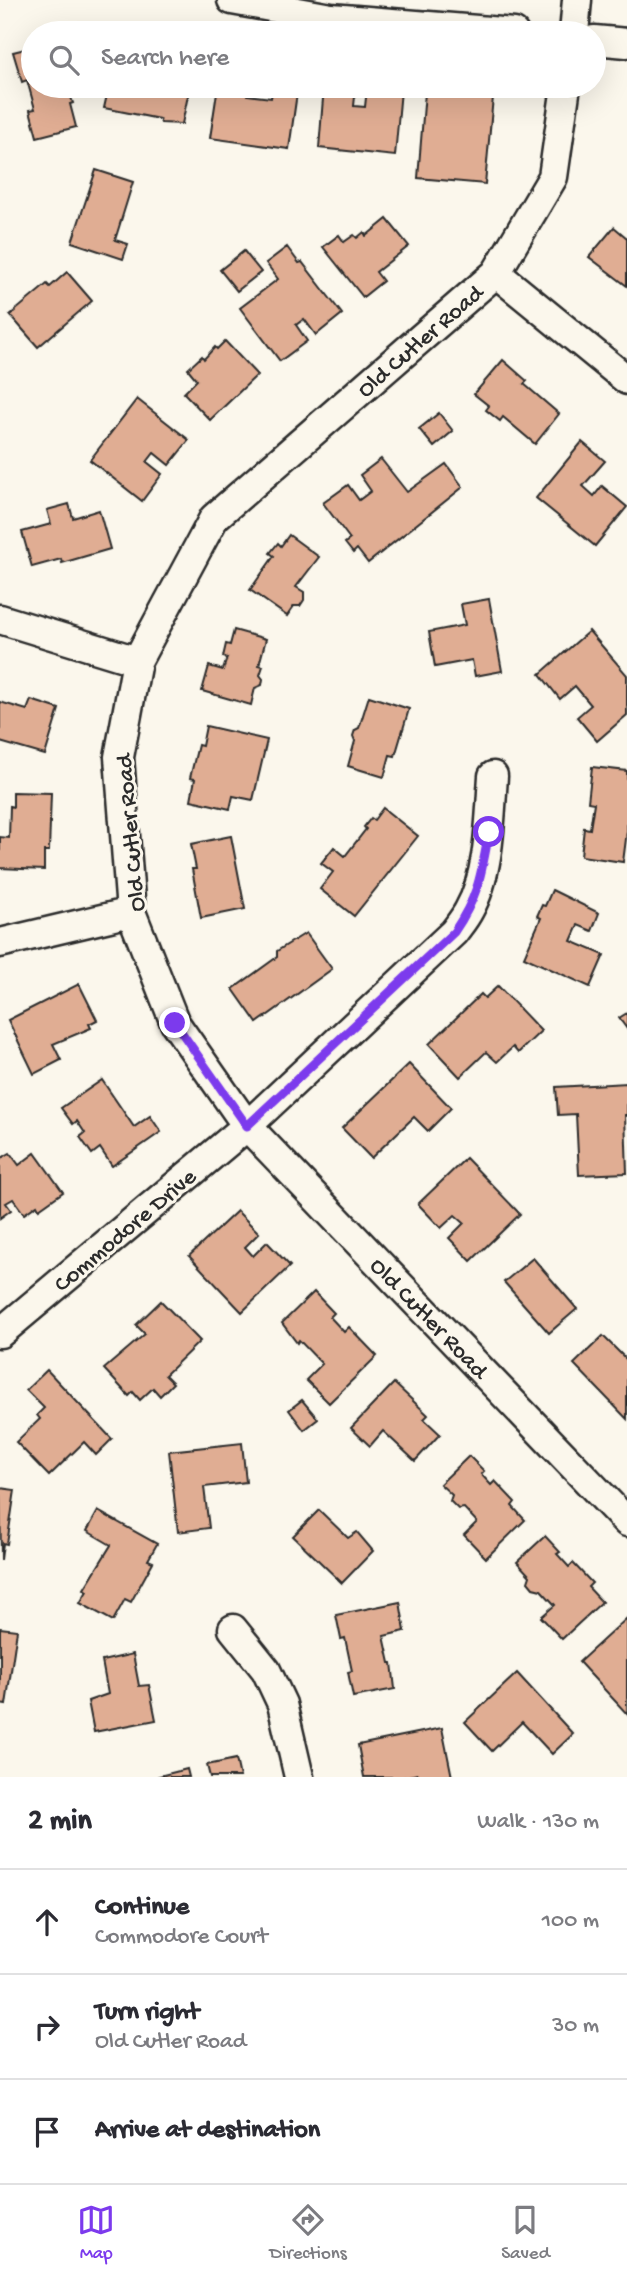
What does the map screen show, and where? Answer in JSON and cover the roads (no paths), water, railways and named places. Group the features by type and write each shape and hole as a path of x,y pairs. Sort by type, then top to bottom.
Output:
{"street":[{"path":"232,0 331,18 368,21"},
{"path":"575,21 577,0"},
{"path":"606,41 627,43"},
{"name":"Old Cutler Road","path":"564,98 553,177 496,273 214,518 137,661 119,757 131,912 175,1023 247,1126 627,1522"},
{"path":"496,273 627,380"},
{"path":"0,619 137,661"},
{"name":"Commodore Drive","path":"0,1332 247,1126 454,932 470,909 478,888 489,832 493,776"},
{"path":"0,943 131,912"},
{"path":"233,1629 266,1670 282,1704 299,1777"}]}
